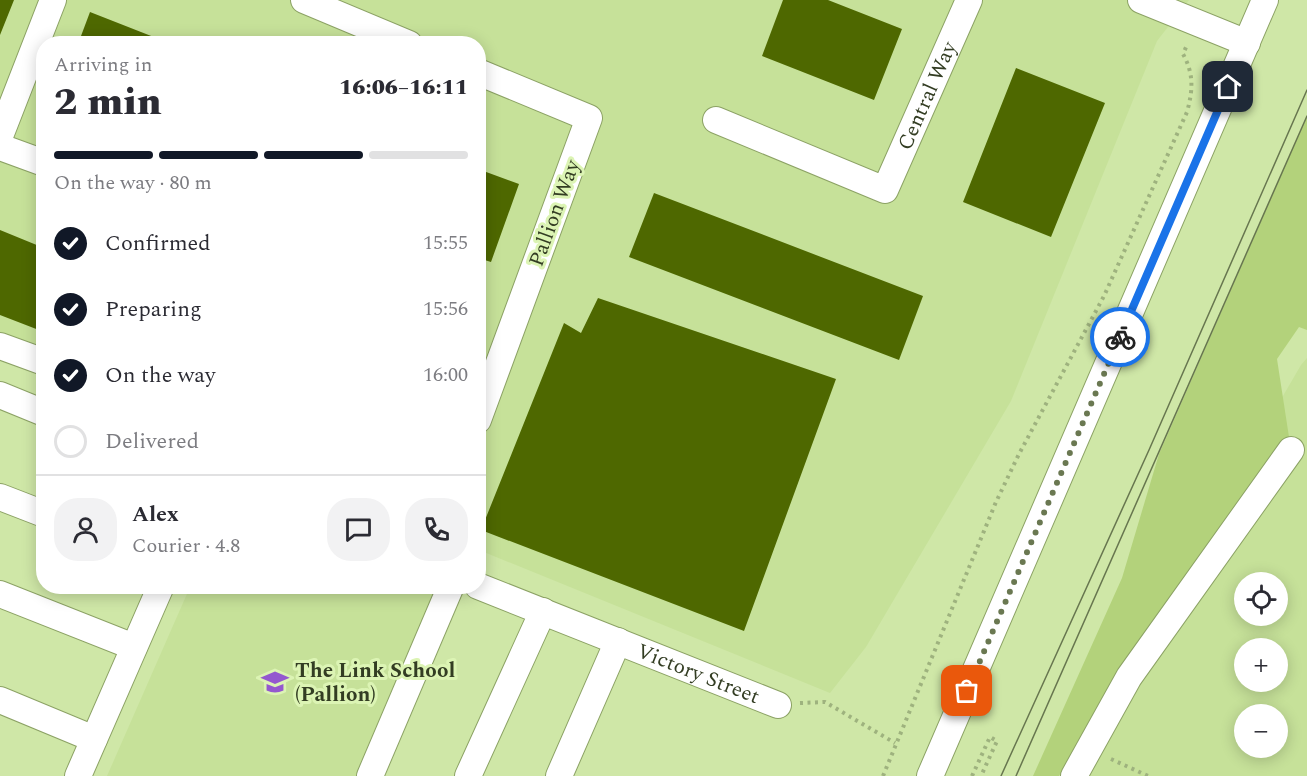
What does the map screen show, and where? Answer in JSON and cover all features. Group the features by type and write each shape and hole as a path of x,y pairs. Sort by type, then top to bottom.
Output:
{"street":[{"path":"0,136 7,98 52,0"},
{"path":"304,0 390,36"},
{"name":"Central Way","path":"716,120 885,190 969,0"},
{"path":"1141,0 1247,43"},
{"path":"930,776 1265,0"},
{"name":"Pallion Way","path":"486,75 589,118 486,398"},
{"path":"0,147 36,160"},
{"path":"0,346 36,359"},
{"path":"0,395 36,410"},
{"path":"1074,776 1130,677 1291,450"},
{"path":"0,497 36,510"},
{"name":"Victory Street","path":"486,589 778,705"},
{"path":"0,594 134,647"},
{"path":"78,776 157,594"},
{"path":"370,776 448,594"},
{"path":"468,776 543,611"},
{"name":"Victory Street","path":"560,776 618,641"},
{"path":"0,700 94,738"}],"path":[{"path":"883,776 996,502 1019,454 1104,296 1187,112 1192,94 1192,78 1183,54 1197,24"},
{"path":"778,705 825,702 895,743"},
{"path":"972,776 990,737 997,741 981,776"},
{"path":"1088,749 1148,776"}],"shaded area":[{"path":"0,0 1189,0 1157,41 1011,401 866,647 830,693 486,553 486,36 36,36 36,370 0,355"},
{"path":"1307,116 1307,330 1299,327 1277,359 1291,450 1109,695 1059,776 1033,776 1122,578 1159,454"},
{"path":"1307,358 1307,776 1062,776 1301,365"},
{"name":"The Link School (Pallion)","path":"187,594 434,594 362,776 107,776"}],"building":[{"path":"0,0 14,0 0,35"},
{"path":"783,0 828,0 902,29 874,100 762,56"},
{"path":"90,12 151,36 81,36"},
{"path":"1016,68 1105,103 1051,237 963,202"},
{"path":"486,172 519,184 491,262 486,260"},
{"path":"654,193 923,296 899,360 629,257"},
{"path":"0,230 36,245 36,329 0,315"},
{"path":"598,298 836,379 744,631 486,532 486,518 564,323 581,333"}],"tram line":[{"path":"1001,776 1149,450 1307,90"},
{"path":"1016,776 1307,116"}],"way so far":[{"path":"967,691 1120,337"}],"place":[{"name":"The Link School (Pallion)","path":"275,682"}],"route":[{"path":"1120,337 1228,87"}]}
